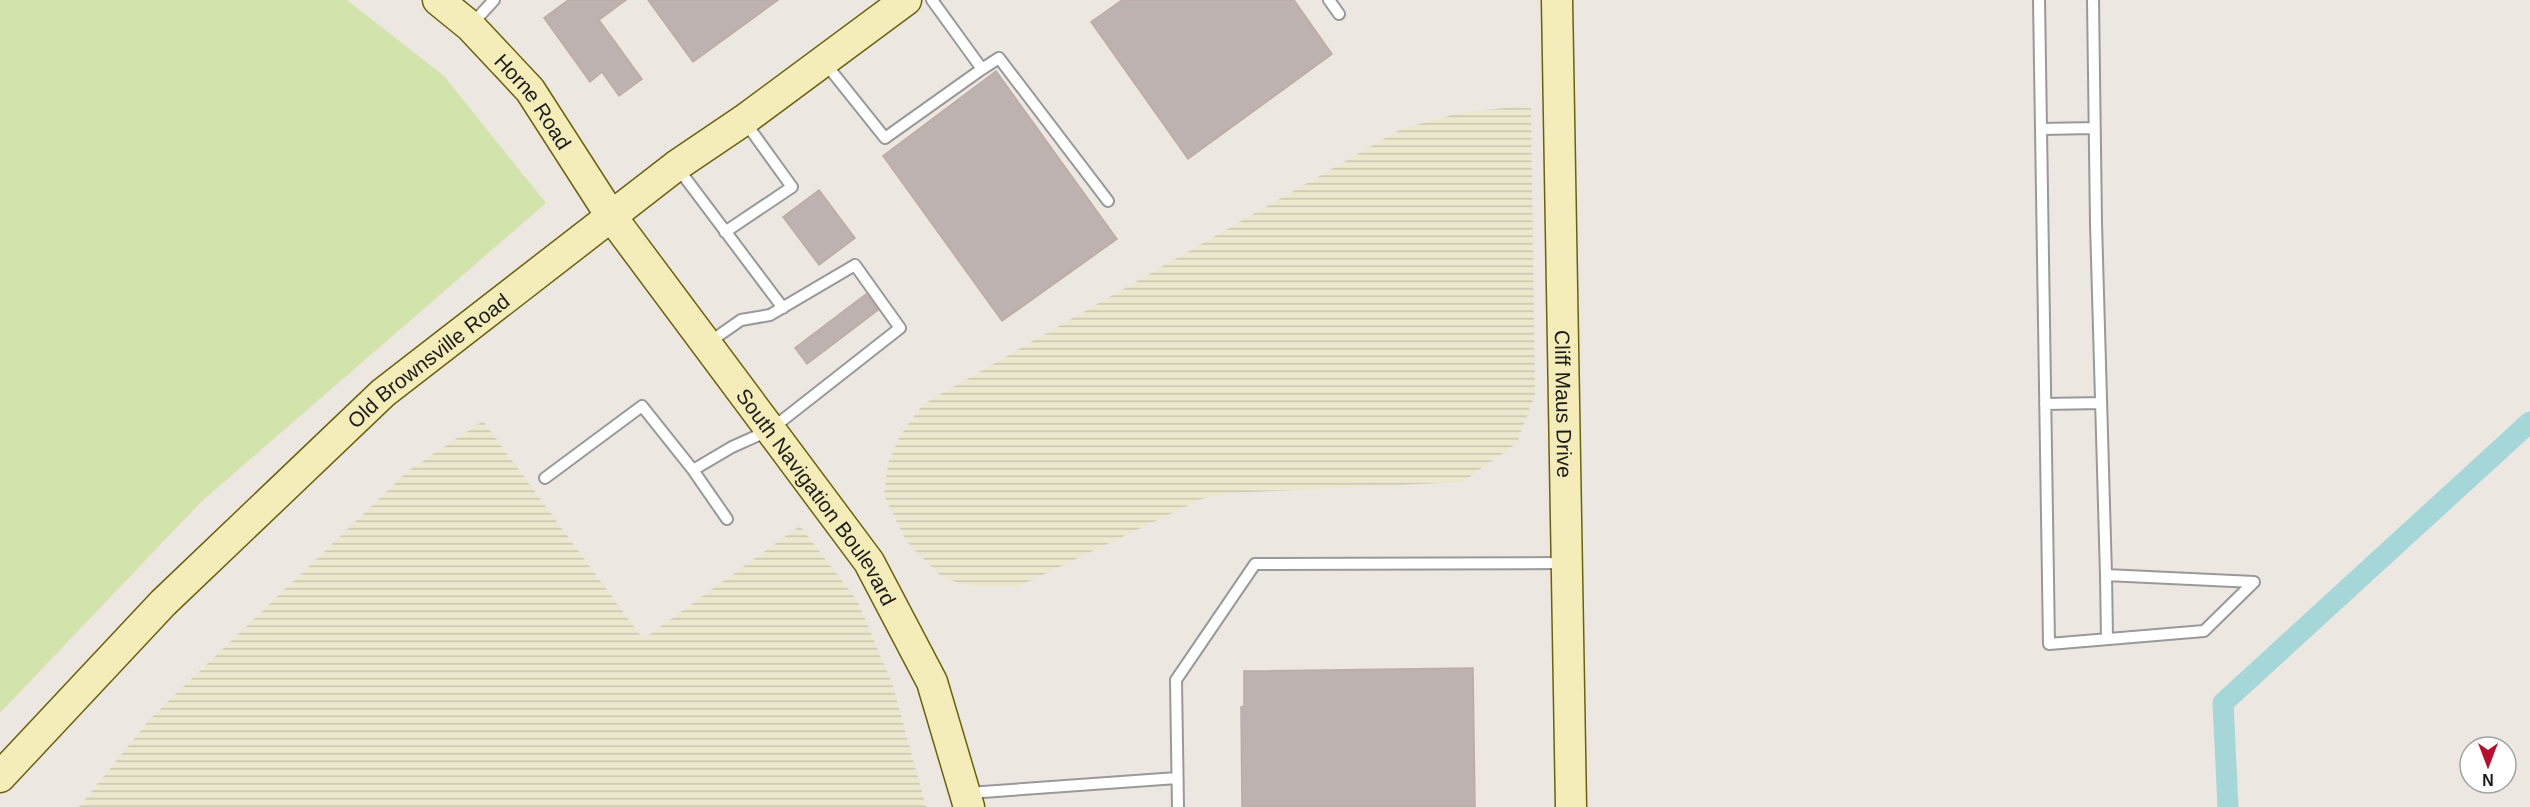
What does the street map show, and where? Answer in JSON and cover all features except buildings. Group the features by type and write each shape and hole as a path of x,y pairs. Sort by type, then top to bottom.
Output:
{"street":[{"name":"Horne Road","path":"438,0 470,26 530,90 611,216"},
{"name":"Old Brownsville Road","path":"0,777 163,603 383,393 676,166 744,120 906,0"},
{"name":"Cliff Maus Drive","path":"1557,0 1571,807"},
{"name":"South Navigation Boulevard","path":"611,216 869,562 932,682 967,800"}],"lane":[{"path":"470,26 494,0"},
{"path":"932,0 981,69"},
{"path":"1329,0 1339,14"},
{"path":"2039,0 2049,644 2204,631 2254,582 2106,575"},
{"path":"2092,0 2107,639"},
{"path":"824,61 885,138 999,58 1108,201"},
{"path":"725,232 792,187 744,120"},
{"path":"2042,129 2094,128"},
{"path":"676,166 783,308"},
{"path":"693,470 732,447 770,430 900,328 855,266 771,315 741,320 705,345"},
{"path":"2045,404 2101,403"},
{"path":"544,478 642,406 693,470 727,519"},
{"path":"1178,807 1176,680 1255,564 1567,563"},
{"path":"967,800 1177,778"}],"shaded area":[{"path":"1516,107 1531,108 1535,394 1517,443 1462,482 1232,493 1204,498 1017,587 974,587 943,578 906,541 884,495 888,463 900,436 922,405 1401,129 1463,112"},
{"path":"483,421 643,639 800,526 858,602 893,686 926,807 79,807 150,719 409,470"}],"green space":[{"path":"0,0 347,0 444,76 546,203 201,502 0,713"}],"waterway":[{"path":"2228,807 2223,703 2530,422"}]}
